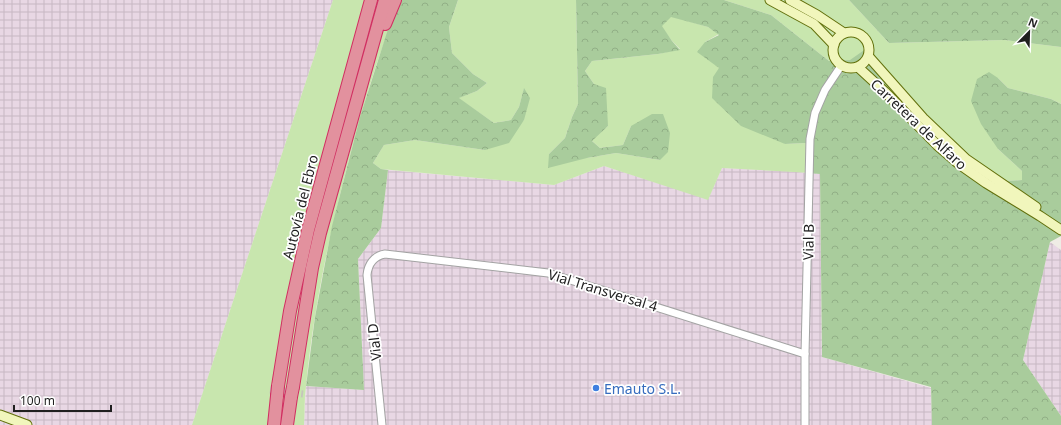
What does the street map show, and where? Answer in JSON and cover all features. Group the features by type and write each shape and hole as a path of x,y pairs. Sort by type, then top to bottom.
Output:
{"highway":[{"path":"348,81 364,0"},
{"name":"Autovía del Ebro","path":"274,425 290,312 308,230 371,0"},
{"name":"Autovía del Ebro","path":"288,425 312,268 320,233 385,0"},
{"path":"363,79 373,62 383,29 395,0"},
{"path":"292,392 293,425"}],"main road":[{"path":"770,0 814,24 834,45"},
{"path":"790,0 817,15 844,33"},
{"path":"855,32 864,37 868,42 870,52 869,57 865,63 858,68 850,69 841,66 834,57 834,45 838,38 844,33 855,32"},
{"name":"Carretera de Alfaro","path":"869,57 923,118 966,159 1061,226"},
{"name":"Carretera de Alfaro","path":"858,68 885,92 959,164 986,183 1061,230"},
{"path":"1,416 27,425"}],"street":[{"name":"Vial B","path":"805,425 805,354 810,139 815,113 825,90 841,66"},
{"name":"Vial Transversal 4","path":"373,261 381,255 386,254 548,273 805,354"},
{"name":"Vial D","path":"373,261 368,267 367,275 382,425"}],"shaded area":[{"path":"0,0 333,0 192,425 0,425"},
{"path":"604,166 708,199 722,168 820,174 822,357 931,388 932,425 304,425 306,386 364,390 358,259 381,228 388,170 554,185"},
{"path":"1050,242 1061,250 1061,416 1023,360"}],"green space":[{"path":"333,0 401,0 384,42 370,84 339,197 322,277 313,331 305,391 304,425 192,425"},
{"path":"401,0 458,0 449,27 452,53 473,74 487,83 477,91 459,98 494,123 511,120 519,107 524,88 530,98 524,120 509,143 485,150 415,140 384,145 373,163 381,169 388,170 381,228 358,259 364,390 306,386 315,317 332,226 360,117 389,26"},
{"path":"458,0 576,0 578,104 565,138 549,154 587,158 616,153 660,160 631,126 623,145 600,148 591,140 608,126 594,84 585,71 592,61 658,54 680,49 661,26 671,16 708,27 719,34 705,42 719,68 785,144 806,143 812,173 722,168 708,200 604,166 554,185 381,169 373,163 384,145 415,140 485,150 524,120 524,89 519,107 511,120 494,123 458,98 477,91 487,83 473,74 452,53 449,27"},
{"path":"576,0 724,0 771,15 829,61 850,60 870,46 880,68 934,126 965,153 1006,181 1022,180 1022,171 998,149 981,124 971,101 977,79 989,72 998,78 1008,88 1051,99 1061,104 1061,236 1050,242 1023,360 1061,416 1061,425 932,425 931,387 822,357 820,174 808,173 807,140 806,143 785,144 741,126 712,98 713,77 719,68 697,52 705,42 719,35 708,27 671,17 662,26 680,50 658,54 592,61 585,71 594,84 606,88 608,126 592,141 600,148 623,145 631,126 652,114 663,114 670,133 668,152 660,160 616,153 587,158 548,168 549,154 565,138 578,104"},
{"path":"724,0 849,0 889,43 1005,40 1061,47 1061,104 1051,99 1008,88 998,78 998,149 1022,171 1022,180 1006,181 965,153 934,126 880,68 869,46 865,49 865,55 862,60 829,61 771,15"},
{"path":"849,0 1061,0 1061,47 1005,40 889,43"}],"tunnel":[{"path":"270,390 303,394"}],"place":[{"name":"Emauto S.L.","path":"596,388"}]}
